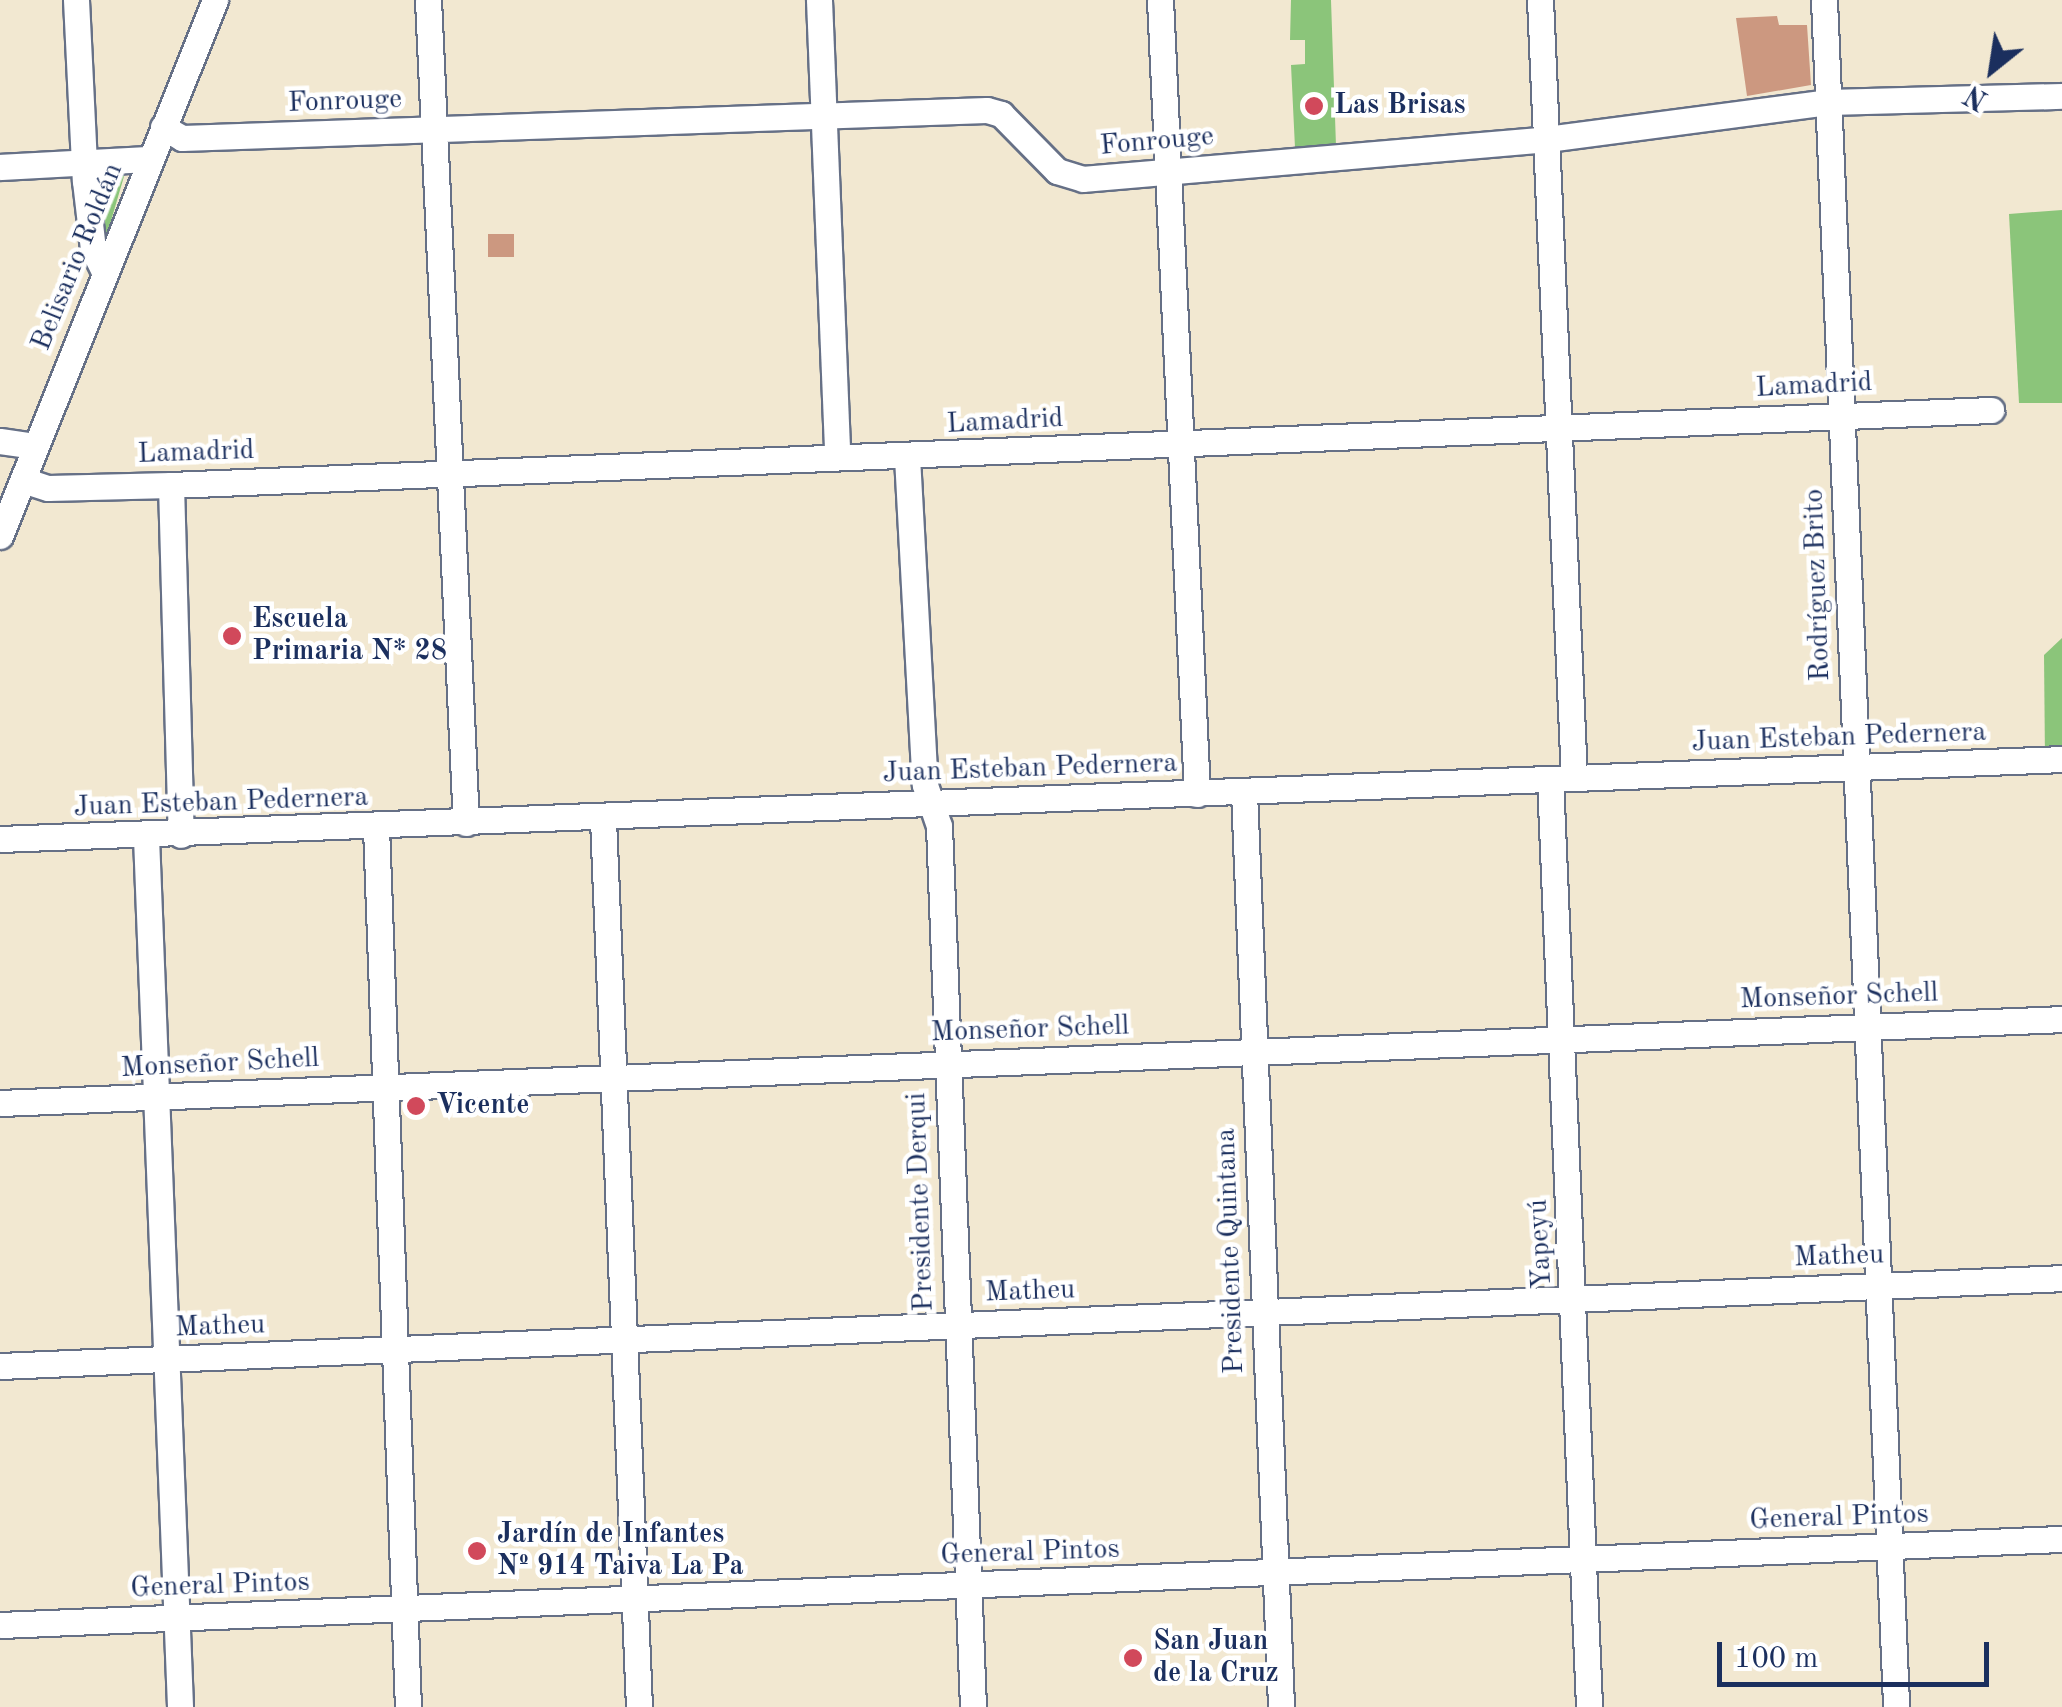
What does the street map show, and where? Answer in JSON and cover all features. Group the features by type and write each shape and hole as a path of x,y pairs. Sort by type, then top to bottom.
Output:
{"street":[{"path":"76,0 92,249 104,272"},
{"name":"Belisario Roldán","path":"0,536 215,0"},
{"path":"428,0 466,824"},
{"path":"820,0 837,455"},
{"path":"1160,0 1197,794"},
{"name":"Yapeyú","path":"1540,0 1558,429 1561,1037 1588,1707"},
{"name":"Rodríguez Brito","path":"1824,0 1896,1707"},
{"name":"Fonrouge","path":"163,127 182,138 987,110 1000,114 1068,177 1170,172 1547,139 1828,102 2062,96"},
{"path":"0,167 84,165 149,158"},
{"name":"Lamadrid","path":"23,480 48,488 171,485 1991,410"},
{"path":"0,442 36,446"},
{"name":"Presidente Derqui","path":"907,457 929,800 940,826 945,1063 973,1707"},
{"path":"171,485 181,835"},
{"name":"Juan Esteban Pedernera","path":"0,840 466,824 929,800 1197,794 2062,760"},
{"name":"Presidente Quintana","path":"1244,792 1281,1707"},
{"path":"603,818 639,1707"},
{"path":"376,827 382,1087 408,1707"},
{"path":"146,837 180,1707"},
{"name":"Monseñor Schell","path":"0,1103 2062,1019"},
{"name":"Matheu","path":"0,1366 2062,1278"},
{"name":"General Pintos","path":"0,1626 2062,1540"}],"green space":[{"name":"Las Brisas","path":"1291,0 1331,0 1336,146 1295,148 1291,65 1305,64 1305,40 1290,40"},
{"path":"125,173 106,238 101,238 95,174"},
{"path":"2062,210 2062,403 2019,403 2009,214"},
{"path":"2062,638 2062,759 2045,760 2044,655"}],"building":[{"path":"1777,16 1779,25 1807,25 1811,85 1747,96 1736,18"},
{"path":"488,234 514,234 514,257 488,257"}],"place":[{"name":"Las Brisas","path":"1314,106"},
{"name":"Escuela Primaria N* 28","path":"232,636"},
{"name":"Vicente","path":"416,1106"},
{"name":"Jardín de Infantes Nº 914 Taiva La Pa","path":"477,1551"},
{"name":"San Juan de la Cruz","path":"1133,1658"}]}
